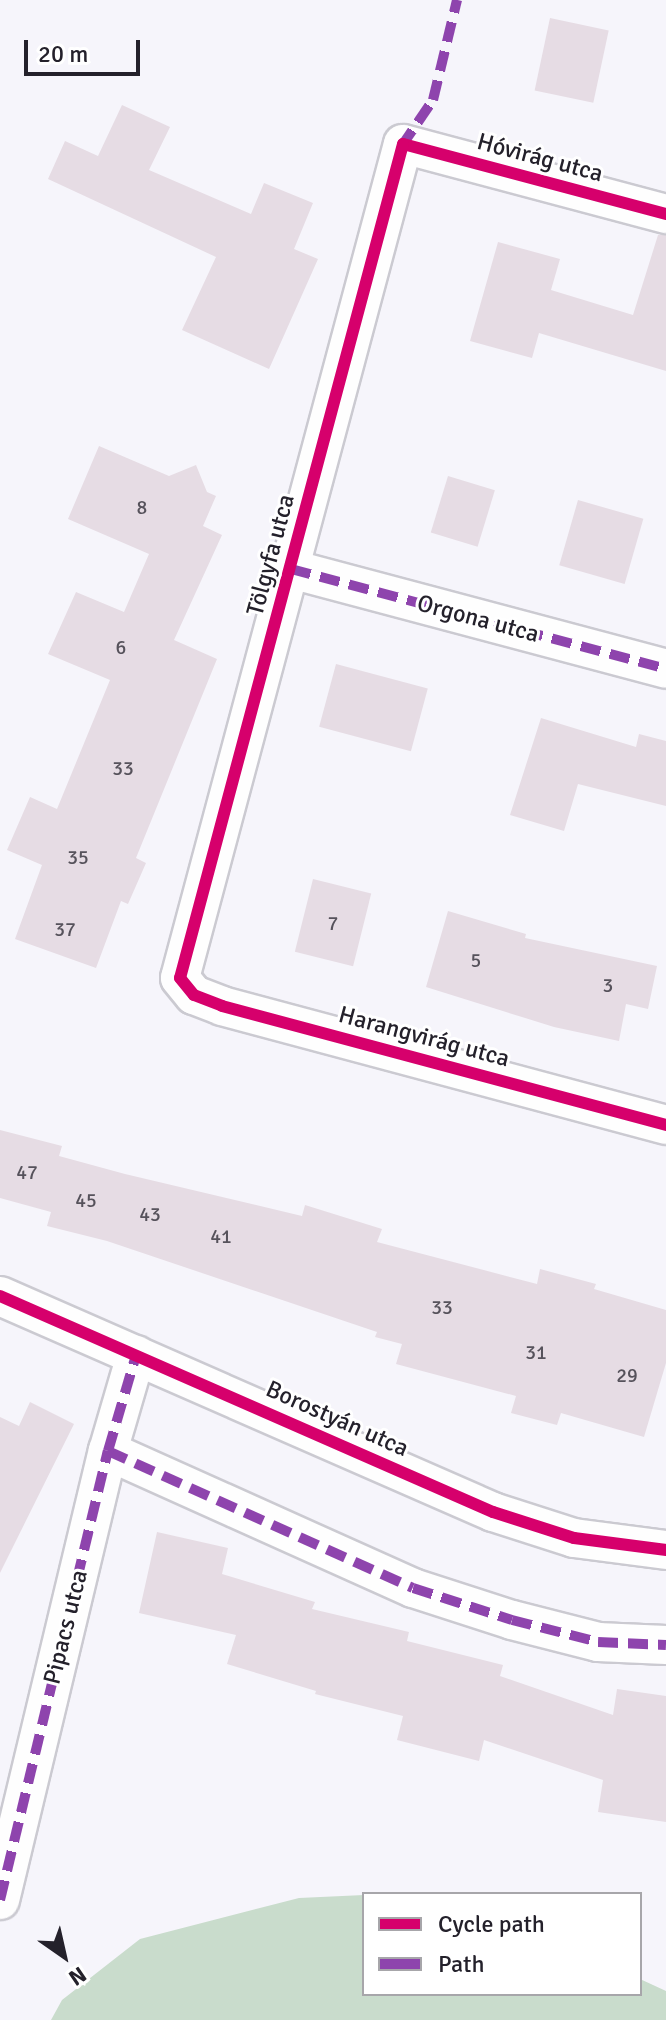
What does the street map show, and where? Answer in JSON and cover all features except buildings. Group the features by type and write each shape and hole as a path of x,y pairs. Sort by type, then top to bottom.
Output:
{"street":[{"name":"Hóvirág utca","path":"403,144 666,214"},
{"name":"Tölgyfa utca","path":"180,978 403,144"},
{"name":"Orgona utca","path":"291,569 666,669"},
{"name":"Harangvirág utca","path":"180,978 194,995 222,1006 666,1125"},
{"name":"Borostyán utca","path":"0,1296 493,1512 574,1538 666,1550"},
{"name":"Pipacs utca","path":"0,1900 108,1451 136,1355"},
{"path":"108,1451 413,1588 512,1620 598,1642 666,1645"}],"green space":[{"path":"362,1895 362,1996 642,1996 642,1980 666,1991 666,2020 51,2020 62,2000 140,1939 299,1898"}],"marked path":[{"path":"401,147 433,100 457,0"},
{"path":"291,569 666,669"},
{"path":"0,1900 108,1451 136,1355"},
{"path":"108,1451 413,1588 512,1620 598,1642 666,1645"}],"cycle path":[{"path":"666,214 403,144 180,978 194,995 222,1006 666,1125"},
{"path":"0,1296 493,1512 574,1538 666,1550"}]}
